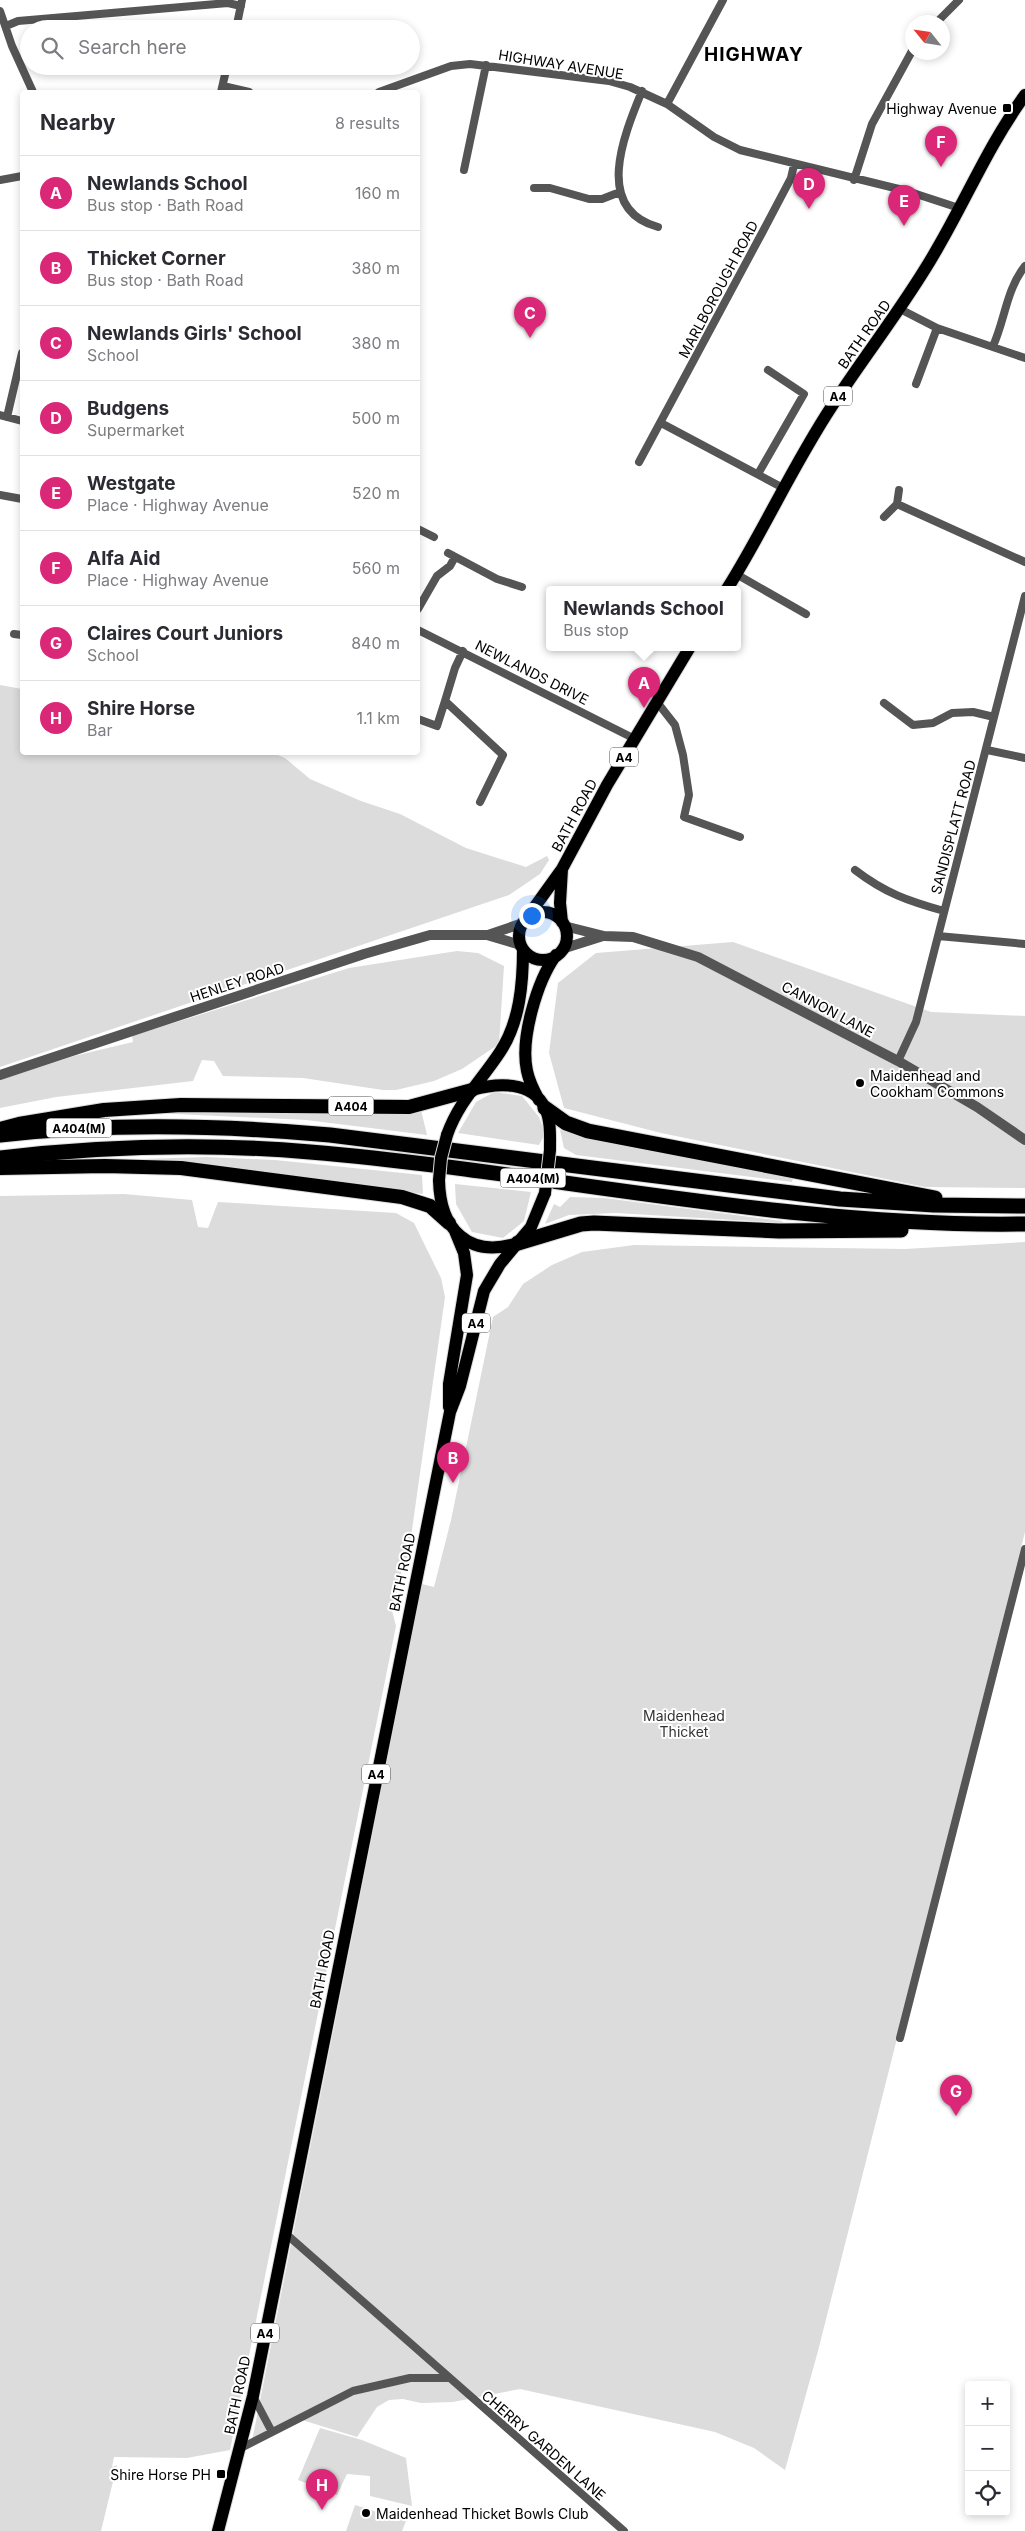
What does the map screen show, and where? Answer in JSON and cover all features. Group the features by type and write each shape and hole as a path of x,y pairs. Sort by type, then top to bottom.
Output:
{"highway":[{"name":"A404","path":"0,1129 104,1110 181,1105 409,1107 472,1090"},
{"name":"A404(M)","path":"542,1104 566,1123 588,1131 971,1206"},
{"name":"A404(M)","path":"0,1135 120,1126 262,1129 330,1135 840,1199 899,1204 1025,1206"},
{"name":"A404(M)","path":"0,1158 135,1147 276,1149 457,1168 812,1214 965,1224 1025,1224"},
{"path":"0,1168 105,1166 218,1172 402,1197 430,1206 452,1227"},
{"name":"A404(M)","path":"518,1243 581,1224 594,1223 848,1232 965,1224"}],"main road":[{"name":"BATH ROAD","path":"728,586 831,406 900,309 937,249 1002,126 1025,95"},
{"name":"BATH ROAD","path":"524,921 562,869 607,785 688,651"},
{"name":"BATH ROAD","path":"562,869 560,903 563,924"},
{"path":"538,912 547,912 556,916 563,924 566,938 541,980 526,1049 527,1071 542,1104 548,1124 550,1150 545,1193 535,1219 518,1243 500,1248 486,1248 468,1242 452,1227 441,1200 439,1180 441,1158 447,1135 458,1109 500,1052 510,1030 523,984 520,931 524,921 538,912"},
{"path":"522,947 535,958 546,959 559,952"},
{"path":"472,1090 489,1085 511,1085 526,1091 542,1104"},
{"name":"BATH ROAD","path":"450,1412 449,1384 467,1275 464,1253 452,1227"},
{"name":"BATH ROAD","path":"218,2531 253,2396 450,1412 460,1386 484,1292 500,1264 518,1243"}],"street":[{"path":"667,104 723,0"},
{"path":"944,15 959,0"},
{"path":"41,20 242,3 238,20"},
{"path":"0,11 20,60"},
{"path":"6,26 20,22"},
{"path":"854,180 872,124 907,60"},
{"path":"464,170 486,65"},
{"name":"HIGHWAY AVENUE","path":"385,90 451,66 486,65 609,81 642,91 667,104 714,137 740,150 854,180 907,191 959,208"},
{"path":"26,75 32,90"},
{"path":"222,89 225,75"},
{"path":"642,91 620,157 618,175 620,192 630,212 642,222 658,227"},
{"name":"MARLBOROUGH ROAD","path":"640,462 791,178 794,165"},
{"path":"0,180 20,176"},
{"path":"534,188 550,188 589,199 602,199 620,192"},
{"path":"992,346 1000,331 1009,292 1016,277 1025,266"},
{"path":"900,309 937,328 1025,358"},
{"path":"916,384 937,328"},
{"path":"20,361 3,416 20,420"},
{"path":"758,474 804,394 768,370"},
{"path":"661,423 785,489"},
{"path":"884,517 897,504 898,490"},
{"path":"0,495 20,499"},
{"path":"897,504 1025,562"},
{"path":"420,530 434,538"},
{"path":"420,606 437,576 450,566 452,555 497,579 522,587"},
{"path":"736,574 806,614"},
{"name":"SANDISPLATT ROAD","path":"898,1061 916,1022 1025,596"},
{"name":"NEWLANDS DRIVE","path":"420,631 635,739"},
{"path":"420,720 437,726 455,668 463,651"},
{"path":"445,701 503,755 480,802"},
{"path":"657,702 675,724 689,795 684,817 740,837"},
{"path":"884,703 913,725 933,723 952,713 973,712 994,717"},
{"path":"987,750 1025,758"},
{"path":"855,870 878,888 905,900 944,911"},
{"name":"HENLEY ROAD","path":"487,935 524,921"},
{"name":"CANNON LANE","path":"563,924 604,936 633,937 698,957 898,1061 977,1107 1025,1140"},
{"name":"HENLEY ROAD","path":"0,1075 374,951 430,935 487,935 522,947"},
{"name":"CANNON LANE","path":"559,952 604,936"},
{"path":"938,936 1025,944"},
{"path":"900,2038 1025,1549"},
{"name":"CHERRY GARDEN LANE","path":"285,2233 624,2531"},
{"path":"241,2448 353,2391 410,2378 448,2378"},
{"path":"253,2396 272,2432"}],"green space":[{"path":"0,685 20,689 20,755 278,755 285,758 310,779 361,801 400,814 466,848 526,867 547,856 549,860 540,874 509,895 0,1067"},
{"path":"733,942 931,1012 1025,1016 1025,1188 925,1187 661,1133 564,1108 549,1053 558,983 596,953"},
{"path":"457,951 478,953 504,966 499,1044 462,1069 434,1081 396,1090 383,1090 303,1078 223,1076 214,1061 202,1060 193,1081 56,1097 0,1108 0,1080 74,1056 133,1042 132,1036 349,968"},
{"path":"494,1092 522,1096 539,1117 545,1134 539,1145 458,1133 476,1102"},
{"path":"421,1110 427,1135 306,1120 153,1113"},
{"path":"560,1130 603,1141 793,1178 792,1182 576,1155 564,1148"},
{"path":"206,1157 275,1160 422,1175 423,1194 221,1166 107,1160"},
{"path":"455,1184 531,1192 524,1221 503,1238 472,1232 456,1204"},
{"path":"124,1194 192,1200 198,1227 208,1228 218,1202 396,1213 414,1223 441,1278 445,1297 408,1558 404,1562 392,1611 396,1626 230,2450 187,2458 114,2457 112,2467 117,2465 101,2531 0,2531 0,1196"},
{"path":"570,1197 604,1198 782,1221 783,1223 616,1213 569,1215 545,1224 554,1204 560,1207"},
{"name":"Maidenhead Thicket","path":"1025,1242 1025,1532 818,2351 785,2470 754,2448 715,2432 520,2389 453,2402 421,2403 403,2399 389,2400 377,2407 357,2437 302,2420 251,2446 422,1584 434,1587 451,1520 493,1317 508,1307 523,1284 552,1265 582,1252 634,1245 905,1249"},
{"path":"320,2428 362,2440 406,2458 412,2506 370,2496 370,2476 347,2474 337,2495 298,2480"},
{"name":"Maidenhead Thicket Bowls Club","path":"355,2505 406,2521 402,2531 346,2531"}],"place":[{"name":"Highway Avenue","path":"1007,108"},
{"name":"Alfa Aid","path":"941,167"},
{"name":"Budgens","path":"809,209"},
{"name":"Westgate","path":"904,226"},
{"name":"Newlands Girls' School","path":"530,338"},
{"name":"Newlands School","path":"644,708"},
{"name":"Maidenhead and Cookham Commons","path":"860,1083"},
{"name":"Thicket Corner","path":"453,1483"},
{"name":"Claires Court Juniors","path":"956,2116"},
{"name":"Shire Horse PH","path":"221,2474"},
{"name":"Shire Horse","path":"322,2510"},
{"name":"Maidenhead Thicket Bowls Club","path":"366,2513"}],"district":[{"name":"HIGHWAY","path":"754,54"}]}
